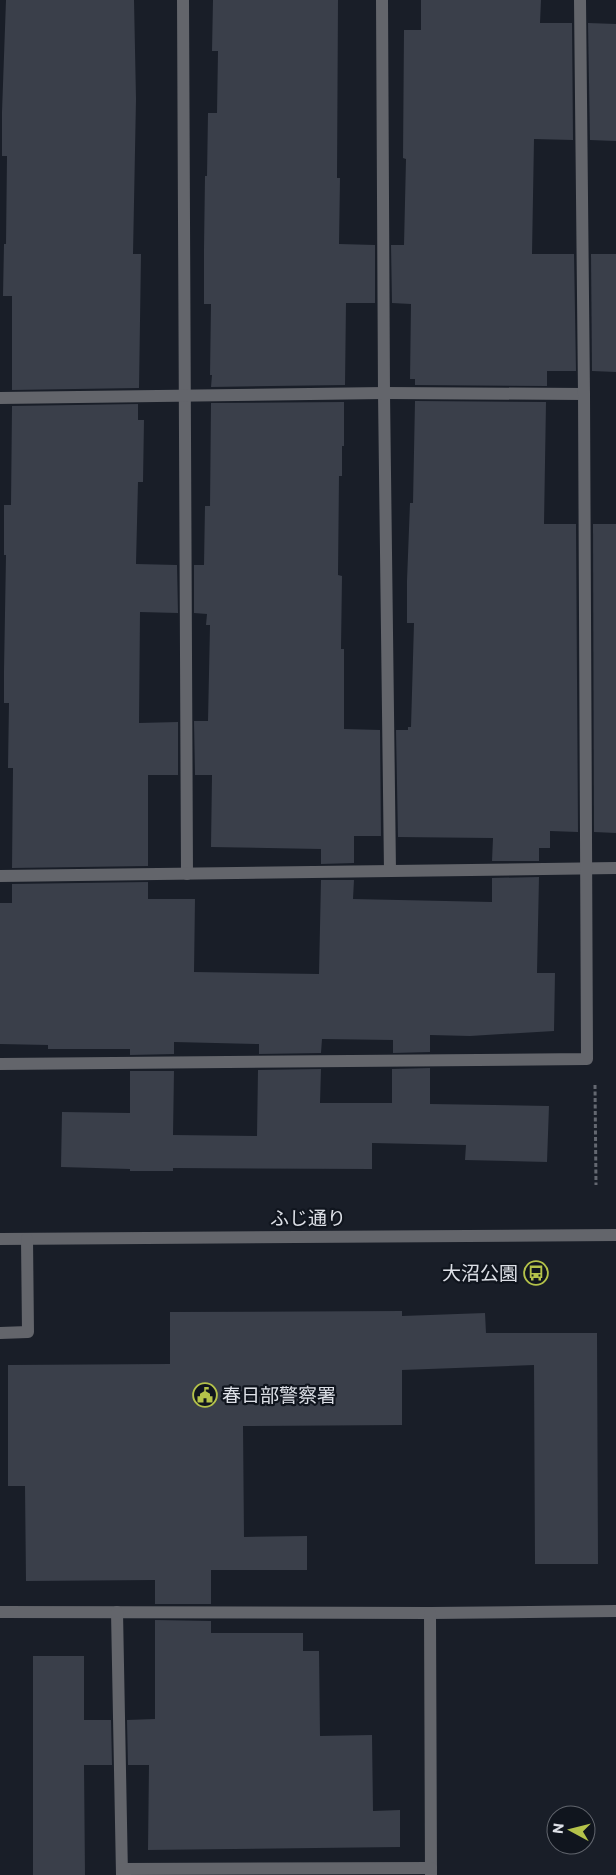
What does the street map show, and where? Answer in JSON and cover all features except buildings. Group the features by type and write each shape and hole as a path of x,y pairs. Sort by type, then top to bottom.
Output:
{"street":[{"path":"183,0 187,874"},
{"path":"382,0 384,393 390,871"},
{"path":"0,1064 587,1059 580,0"},
{"path":"0,398 384,393 584,394"},
{"path":"0,876 616,868"},
{"name":"ふじ通り","path":"0,1239 616,1235"},
{"path":"0,1333 28,1332 27,1238"},
{"path":"0,1612 430,1613 616,1611"},
{"path":"117,1612 122,1872 431,1871 430,1613"}],"path":[{"path":"587,1059 594,1071 596,1185"}],"place":[{"name":"大沼公園","path":"536,1273"},
{"name":"春日部警察署","path":"205,1395"}]}
